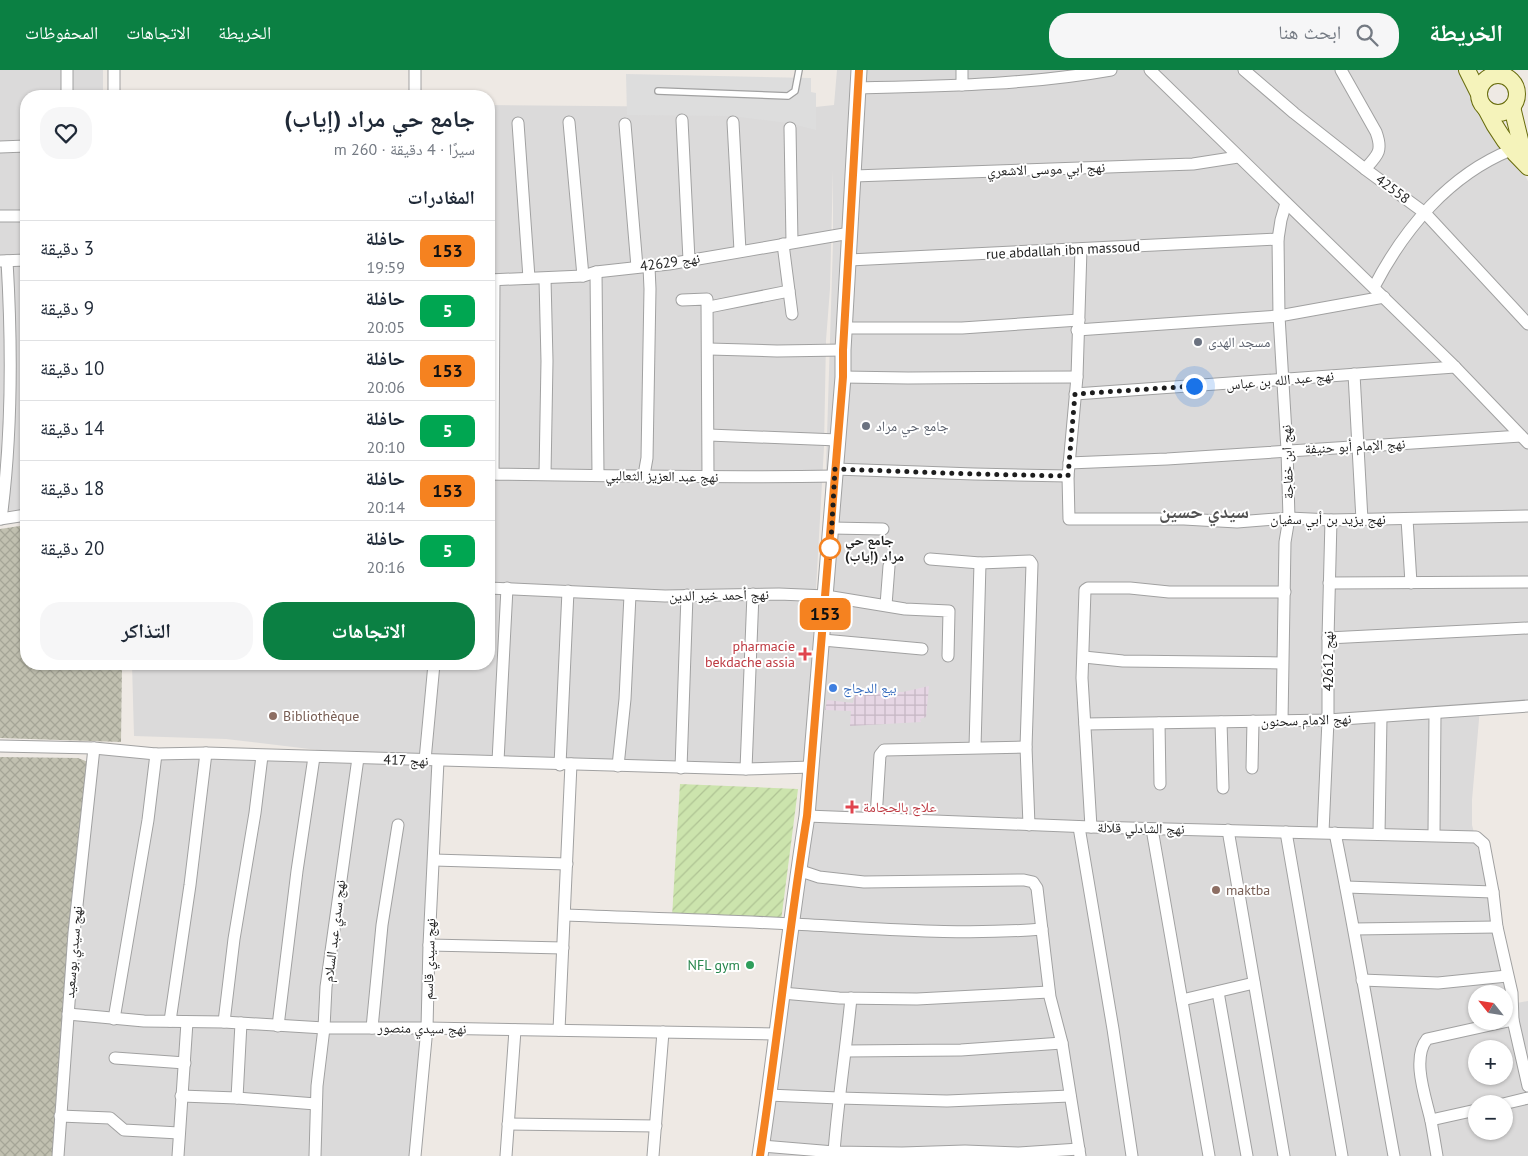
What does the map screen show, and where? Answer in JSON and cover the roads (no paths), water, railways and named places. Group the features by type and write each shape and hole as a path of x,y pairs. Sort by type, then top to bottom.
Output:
{"main road":[{"path":"1467,70 1478,92 1480,103 1486,109 1493,113 1501,114 1518,106"},
{"path":"1478,92 1485,79 1492,76 1501,75 1528,86"},
{"path":"1501,75 1517,92 1521,144 1528,163"},
{"path":"1486,109 1501,138 1511,150 1528,163"}],"street":[{"path":"66,70 68,90"},
{"path":"114,70 114,90"},
{"path":"415,70 415,90"},
{"path":"798,870 819,877 864,882 1031,881 1037,888 1050,995 1062,1043 1079,1153 1019,1155 965,1151 902,1153 761,1151 798,870 807,816 812,767 843,377 859,70"},
{"path":"962,70 962,85"},
{"path":"859,88 962,85 1039,80 1072,77 1110,70"},
{"path":"1150,70 1455,367 1524,439"},
{"name":"42558","path":"1244,70 1294,113 1365,169 1426,212 1528,324"},
{"path":"1341,70 1379,140 1380,148 1377,155 1365,169"},
{"path":"682,120 688,260"},
{"path":"569,122 582,276"},
{"path":"733,122 740,251"},
{"path":"518,123 529,278"},
{"path":"625,124 643,267 650,289 647,458 644,475"},
{"path":"790,128 787,243 792,314"},
{"path":"0,147 20,146"},
{"path":"1374,288 1389,258 1442,194 1467,174 1494,157 1511,150"},
{"name":"نهج ابي موسى الاشعري","path":"854,176 1194,164 1238,157"},
{"name":"نهج ابن خفاجة","path":"1282,721 1285,542 1290,518 1284,379 1279,316 1278,239 1286,204"},
{"path":"0,216 20,216"},
{"name":"نهج 42629","path":"495,280 582,276 596,272 643,267 850,233"},
{"name":"rue abdallah ibn massoud","path":"849,260 1278,239"},
{"name":"نهج يزيد بن أبي سفيان","path":"1081,249 1077,377 1068,476 1069,519 1184,519 1237,522 1290,518 1362,520 1528,516"},
{"path":"20,260 3,261 9,302 8,415 0,519 20,516"},
{"path":"596,272 598,475"},
{"path":"545,279 545,474"},
{"path":"708,307 789,291"},
{"path":"845,328 962,328 1078,325 1279,316 1384,297"},
{"path":"682,300 708,299 708,478"},
{"path":"709,349 843,350"},
{"name":"نهج عبد الله بن عباس","path":"1075,394 1455,367"},
{"path":"1354,374 1362,520"},
{"path":"843,377 1077,377"},
{"path":"709,435 838,440"},
{"name":"نهج الإمام أبو حنيفة","path":"1070,463 1167,459 1359,446 1524,439"},
{"path":"835,472 1068,476"},
{"name":"نهج عبد العزيز الثعالبي","path":"495,474 644,475 708,478 835,472"},
{"path":"1407,519 1411,583"},
{"name":"نهج 42612","path":"1331,520 1328,638 1329,832 1346,887 1394,1156"},
{"path":"832,528 883,529"},
{"path":"930,559 980,563 1030,561 1033,566 1026,747 1030,825"},
{"path":"976,747 980,563"},
{"path":"886,605 889,566"},
{"path":"1329,583 1528,582"},
{"path":"1092,827 1082,678 1085,590 1088,588 1116,587 1169,592 1285,592"},
{"name":"نهج أحمد خير الدين","path":"495,588 630,595 779,594 826,596 905,609 949,611 948,656"},
{"path":"498,761 507,588"},
{"path":"559,1030 567,864 568,591"},
{"path":"746,769 753,594"},
{"path":"618,766 625,700 630,595"},
{"path":"681,768 687,595"},
{"path":"1328,638 1528,628"},
{"path":"822,640 922,648"},
{"path":"1084,657 1123,661 1282,663"},
{"path":"425,760 433,670"},
{"name":"نهج الامام سحنون","path":"1084,724 1328,720 1528,706"},
{"path":"1434,835 1435,713"},
{"path":"1380,834 1381,716"},
{"path":"1252,768 1253,721"},
{"path":"1221,722 1223,788"},
{"path":"1159,723 1160,784"},
{"name":"نهج 417","path":"0,746 94,748 156,754 498,761 681,768 812,767"},
{"path":"876,818 880,756 884,750 1026,747"},
{"name":"نهج سيدي بوسعيد","path":"58,1156 74,933 94,748"},
{"path":"114,1019 146,828 156,754"},
{"path":"170,1021 206,754"},
{"path":"224,1022 234,939 255,812 262,756"},
{"path":"278,1026 297,872 314,757"},
{"name":"نهج سدي عبد السلام","path":"315,1156 316,1104 326,987 358,758"},
{"name":"نهج سيدي قاسم","path":"415,1156 427,1028 428,945 438,761"},
{"name":"نهج الشادلي قلالة","path":"807,816 1152,829 1476,837 1484,844 1493,892"},
{"path":"372,1028 382,926 398,825"},
{"path":"1079,826 1132,1156"},
{"path":"1152,829 1209,1156"},
{"path":"1228,830 1284,1156"},
{"path":"1286,832 1342,1156"},
{"path":"434,860 567,864"},
{"path":"1346,887 1493,892 1497,927 1510,985"},
{"path":"565,915 792,924 908,931 1021,931 1042,929"},
{"path":"1354,929 1497,927"},
{"path":"428,945 563,948"},
{"path":"1362,980 1438,983 1507,976"},
{"path":"1182,1000 1254,983"},
{"path":"782,992 851,998 956,998 1050,995"},
{"path":"1218,992 1246,1156"},
{"path":"834,1152 838,1098 846,1051 851,998"},
{"name":"نهج سيدي منصور","path":"68,1014 114,1019 224,1022 324,1028 776,1034"},
{"path":"1513,1020 1528,1086"},
{"path":"178,1156 187,1022"},
{"path":"237,1098 241,1023"},
{"path":"506,1156 515,1030"},
{"path":"1437,1156 1422,1085 1420,1053 1422,1045 1427,1039 1468,1030"},
{"path":"653,1156 664,1032"},
{"path":"846,1051 961,1050 1062,1043"},
{"path":"115,1058 185,1063"},
{"path":"768,1095 948,1101 1070,1096"},
{"path":"181,1096 316,1104"},
{"path":"1513,1102 1528,1098"},
{"path":"1430,1120 1468,1112"},
{"path":"60,1116 110,1118 124,1130 179,1133"},
{"path":"508,1124 656,1126"}],"lane":[{"path":"658,91 788,96 794,91 799,70"}],"place":[{"name":"مسجد الهدى","path":"1198,342"},
{"name":"جامع حي مراد","path":"866,426"},
{"name":"جامع حي مراد (إياب)","path":"830,548"},
{"name":"pharmacie bekdache assia","path":"805,654"},
{"name":"بيع الدجاج","path":"833,688"},
{"name":"Bibliothèque","path":"273,716"},
{"name":"علاج بالحجامة","path":"852,807"},
{"name":"maktba","path":"1216,890"},
{"name":"NFL gym","path":"750,965"}],"district":[{"name":"سيدي حسين","path":"1204,511"}]}
